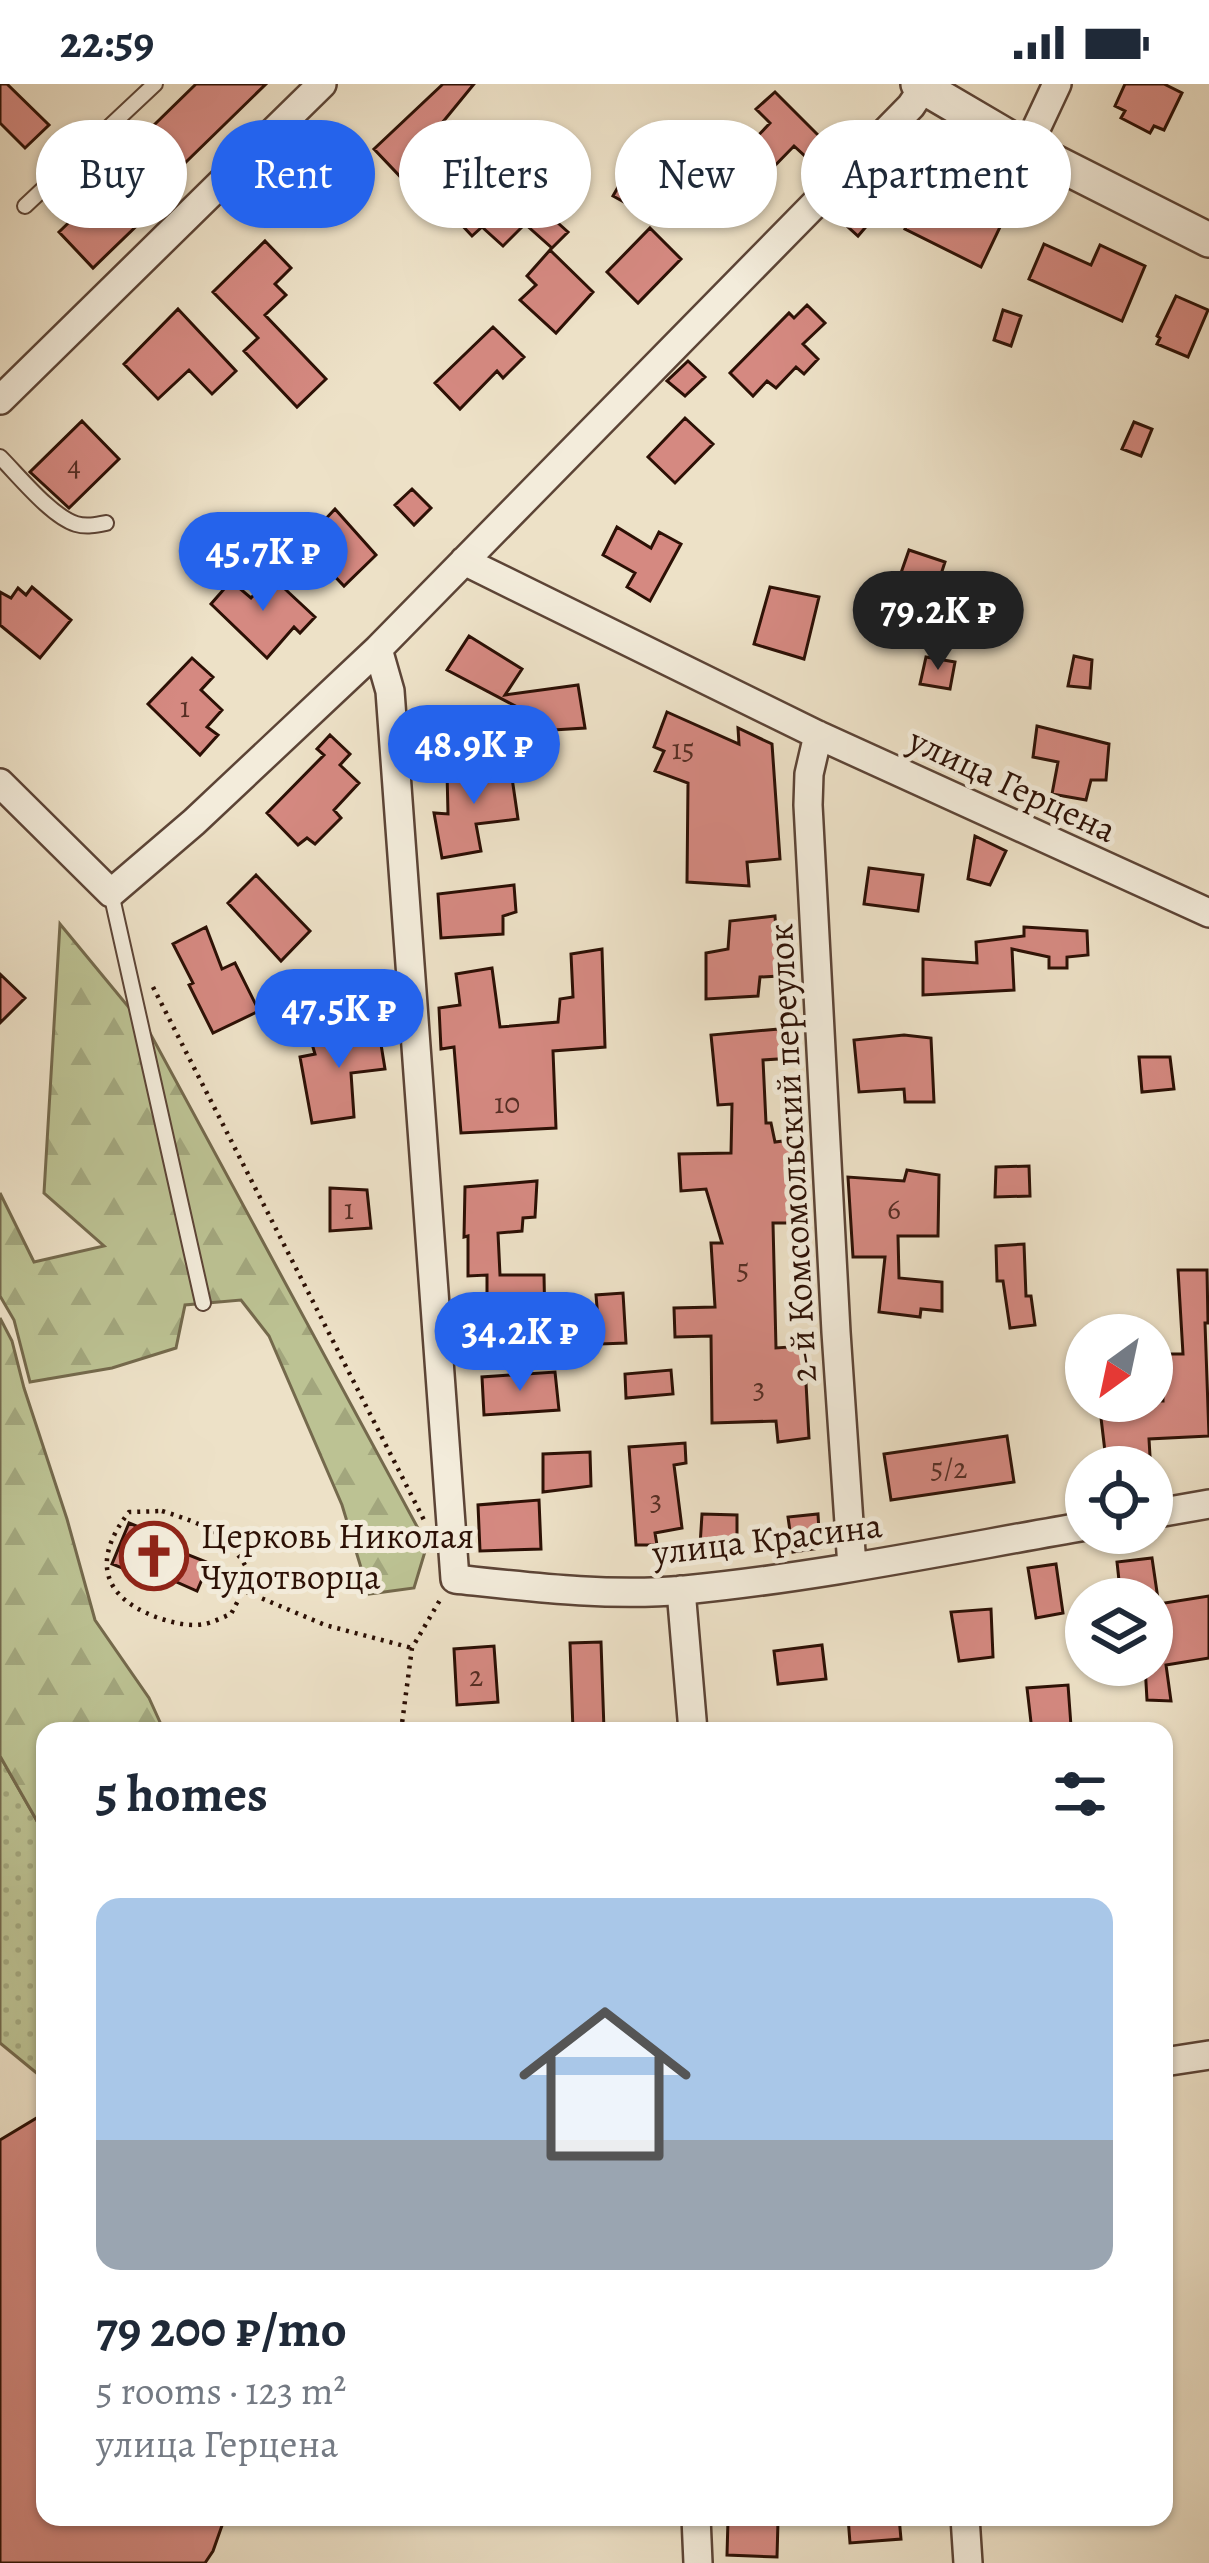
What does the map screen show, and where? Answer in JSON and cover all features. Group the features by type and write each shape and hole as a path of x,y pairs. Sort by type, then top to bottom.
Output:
{"street":[{"path":"0,400 322,84"},
{"path":"1040,120 1057,84"},
{"path":"0,783 111,893 378,649 911,106 921,86 979,120"},
{"path":"1071,170 1209,240"},
{"name":"улица Герцена","path":"464,561 818,735 1209,914"},
{"path":"378,649 390,691 454,1579"},
{"name":"2-й Комсомольский переулок","path":"818,735 808,805 852,1567"},
{"path":"1173,1510 1209,1504"},
{"name":"улица Красина","path":"454,1579 564,1590 681,1590 852,1567 1065,1530"},
{"path":"681,1590 692,1722"},
{"path":"1173,2061 1209,2055"},
{"path":"696,2526 698,2563"},
{"path":"966,2526 968,2563"}],"lane":[{"path":"25,206 155,84"},
{"path":"0,457 73,524 106,523"},
{"path":"111,893 203,1303"}],"path":[{"path":"145,971 433,1537"},
{"path":"162,1510 205,1524 244,1561 251,1576 244,1591 231,1614 203,1624 172,1622 144,1612 125,1602 110,1584 107,1559 112,1534 129,1513 162,1510"},
{"path":"204,1574 325,1625 412,1648"},
{"path":"402,1722 412,1648 454,1579"}],"green space":[{"path":"60,924 150,1033 427,1545 414,1588 369,1594 342,1505 269,1336 241,1300 185,1305 176,1348 112,1368 30,1382 14,1320 0,1296 0,1193 34,1262 104,1246 44,1193"},
{"path":"0,1318 12,1341 95,1620 149,1698 160,1722 36,1722 36,1819 0,1756"},
{"path":"0,1756 36,1819 36,2073 0,2043"}],"building":[{"path":"0,84 7,84 44,120 36,120 36,137 25,148 0,123"},
{"path":"196,84 266,84 229,120 211,120 211,138 187,161 187,120 159,120"},
{"path":"443,84 474,84 444,120 405,120"},
{"path":"1125,84 1164,84 1182,93 1164,130 1154,126 1150,133 1121,118 1125,111 1115,106"},
{"path":"775,92 803,120 801,152 794,146 777,164 777,120 767,120 756,109"},
{"path":"399,125 399,175 375,150"},
{"path":"63,228 134,228 93,268 59,232"},
{"path":"483,228 521,228 503,246"},
{"path":"530,228 568,232 552,248"},
{"path":"650,228 681,259 638,303 607,272"},
{"path":"905,228 1000,228 981,267"},
{"path":"265,241 291,268 275,284 286,295 265,315 326,379 297,407 244,351 258,338 213,292"},
{"path":"1044,244 1091,265 1100,245 1145,266 1122,321 1029,279"},
{"path":"550,250 593,292 556,333 520,300 536,285 527,276"},
{"path":"1176,296 1208,310 1188,357 1157,344"},
{"path":"807,305 825,323 803,344 818,359 804,374 796,367 776,388 767,381 753,396 730,373 789,313 794,318"},
{"path":"178,309 236,371 212,394 189,370 158,399 124,364"},
{"path":"1003,310 1021,316 1011,346 994,340"},
{"path":"493,327 524,357 503,378 497,371 460,409 435,383"},
{"path":"688,361 705,377 685,396 667,381"},
{"path":"685,418 713,444 675,483 648,457"},
{"path":"82,421 119,459 69,508 30,472"},
{"path":"1134,422 1152,429 1141,456 1122,449"},
{"path":"412,489 431,508 414,525 395,505"},
{"path":"335,509 376,555 344,586 303,543"},
{"path":"617,527 651,548 659,532 681,544 650,601 627,587 635,573 603,555"},
{"path":"909,550 945,562 931,605 894,593"},
{"path":"271,576 315,617 300,633 294,627 267,658 211,604 231,581 251,598"},
{"path":"32,587 71,620 40,658 0,625 0,592 11,598 18,588 26,595"},
{"path":"770,587 819,597 804,659 754,644"},
{"path":"469,636 522,669 505,695 578,685 585,728 520,732 521,709 447,670"},
{"path":"1074,656 1092,660 1090,688 1068,686"},
{"path":"926,657 955,662 950,689 920,684"},
{"path":"192,658 213,677 201,690 222,710 207,727 218,735 200,755 148,704"},
{"path":"667,712 739,744 738,728 772,744 780,859 747,862 749,886 687,882 688,783 655,771 664,751 654,747"},
{"path":"1037,726 1109,744 1106,780 1091,780 1086,800 1052,794 1058,762 1033,757"},
{"path":"330,735 350,754 340,765 359,783 334,810 341,818 315,844 307,838 298,845 267,813 324,755 317,749"},
{"path":"510,764 518,819 476,824 481,851 442,858 434,813 448,814 447,771"},
{"path":"975,836 1006,851 990,885 968,879"},
{"path":"869,868 923,875 918,911 864,904"},
{"path":"256,875 310,931 281,961 228,903"},
{"path":"514,885 516,912 503,916 503,934 441,938 438,894"},
{"path":"775,916 779,976 760,977 758,996 706,999 706,953 728,949 730,921"},
{"path":"206,927 222,969 235,963 259,1011 213,1033 173,944"},
{"path":"1024,927 1087,931 1088,955 1067,957 1067,968 1049,968 1049,957 1012,949 1014,990 923,995 923,959 977,963 976,942 1024,936"},
{"path":"602,949 605,1047 553,1051 556,1128 461,1133 454,1047 441,1049 439,1008 460,1005 456,974 492,968 500,1027 558,1022 560,999 573,997 571,954"},
{"path":"0,974 25,998 0,1023"},
{"path":"378,1026 385,1069 351,1073 354,1117 312,1123 300,1057 315,1054 310,1037"},
{"path":"791,1028 793,1058 763,1060 766,1123 771,1123 775,1142 799,1139 805,1223 773,1223 776,1348 804,1346 809,1438 778,1442 776,1421 712,1423 711,1336 675,1337 674,1308 715,1307 711,1243 722,1243 706,1189 681,1191 679,1154 731,1153 732,1104 718,1105 711,1035"},
{"path":"904,1035 931,1038 934,1102 905,1102 904,1089 859,1092 854,1040"},
{"path":"1139,1057 1170,1057 1174,1089 1142,1092"},
{"path":"1029,1166 1030,1196 995,1197 996,1167"},
{"path":"907,1170 939,1175 938,1236 898,1236 899,1278 942,1282 942,1311 921,1309 920,1317 879,1312 885,1257 853,1257 848,1177 904,1181"},
{"path":"537,1181 535,1217 523,1218 522,1231 498,1233 500,1275 544,1275 545,1325 487,1325 487,1275 468,1276 465,1187"},
{"path":"330,1188 367,1190 371,1228 330,1231"},
{"path":"1024,1244 1026,1296 1031,1296 1035,1325 1010,1328 1003,1281 997,1281 996,1246"},
{"path":"1178,1270 1207,1270 1209,1436 1149,1439 1149,1446 1104,1446 1101,1422 1173,1422 1173,1354 1183,1354"},
{"path":"623,1293 626,1343 600,1344 596,1295"},
{"path":"671,1370 673,1394 626,1398 625,1374"},
{"path":"555,1372 559,1410 484,1415 482,1377"},
{"path":"1007,1436 1014,1482 891,1500 884,1454"},
{"path":"685,1443 686,1463 674,1465 682,1528 655,1533 657,1545 636,1545 629,1447"},
{"path":"590,1452 591,1486 543,1492 543,1454"},
{"path":"539,1500 541,1549 480,1551 478,1505"},
{"path":"702,1514 737,1515 737,1544 700,1546"},
{"path":"818,1514 820,1548 793,1552 788,1517"},
{"name":"Церковь Николая Чудотворца","path":"129,1523 179,1543 176,1550 209,1563 197,1591 165,1577 162,1584 112,1564"},
{"path":"1152,1558 1155,1578 1119,1578 1117,1562"},
{"path":"1056,1564 1063,1613 1036,1618 1028,1568"},
{"path":"1209,1596 1209,1658 1173,1664 1173,1602"},
{"path":"991,1609 993,1657 959,1661 951,1612"},
{"path":"601,1642 604,1722 573,1722 570,1643"},
{"path":"822,1645 826,1679 778,1684 774,1651"},
{"path":"494,1646 498,1702 457,1705 454,1649"},
{"path":"1068,1686 1071,1722 1031,1722 1027,1688"},
{"path":"1146,1686 1169,1686 1171,1701 1147,1700"},
{"path":"36,2118 36,2526 222,2526 205,2563 0,2563 0,2140"},
{"path":"728,2526 778,2526 777,2557 727,2555"},
{"path":"849,2526 900,2526 901,2539 850,2543"}],"place":[{"name":"Церковь Николая Чудотворца","path":"154,1556"}]}
